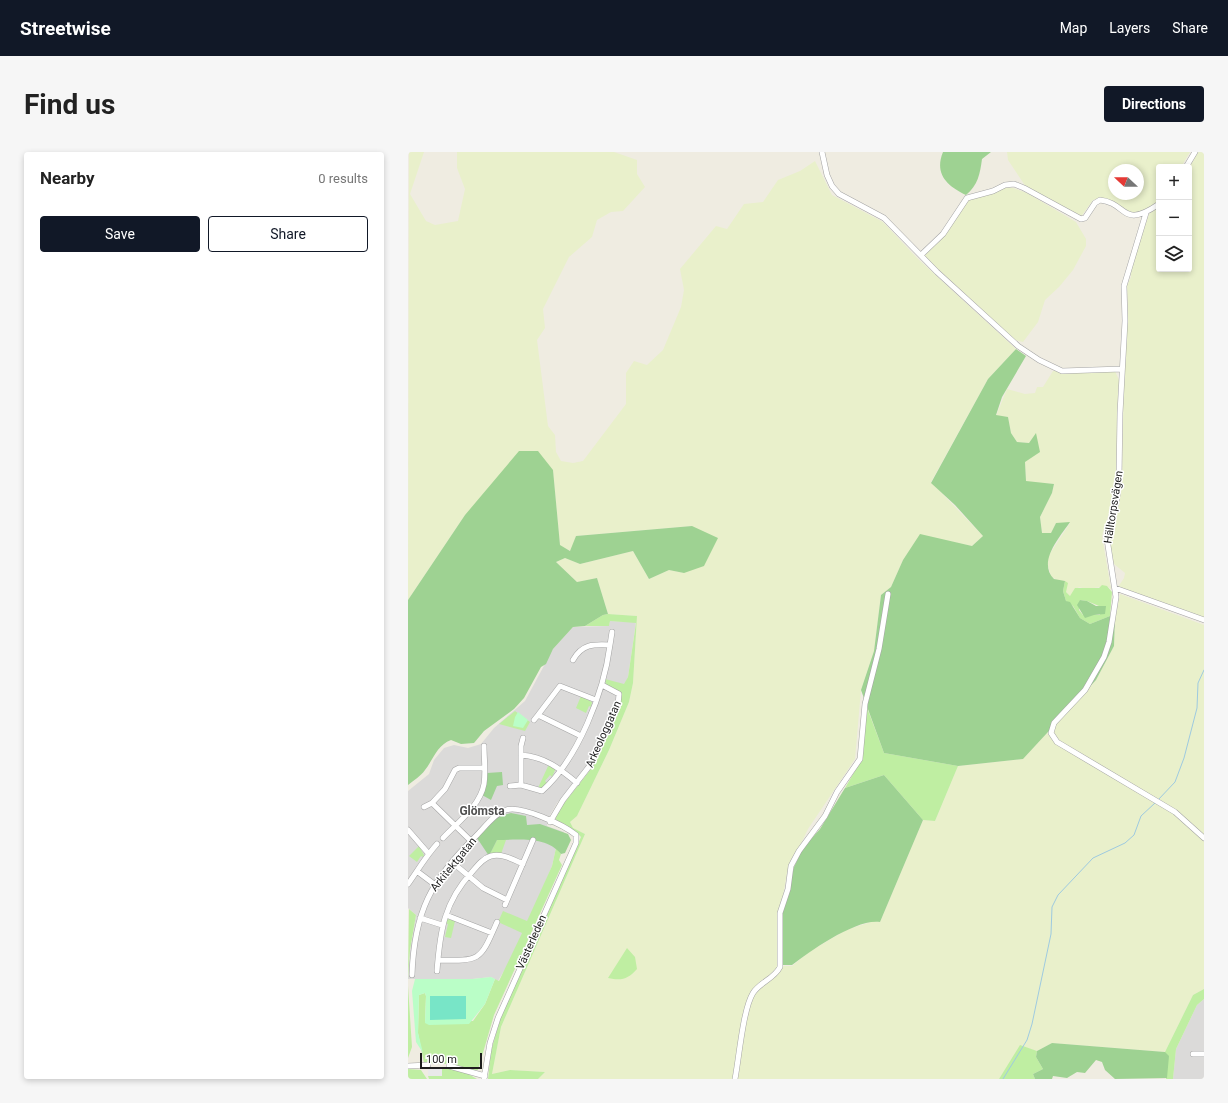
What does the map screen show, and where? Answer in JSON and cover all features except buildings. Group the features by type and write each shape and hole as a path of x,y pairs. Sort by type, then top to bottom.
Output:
{"street":[{"path":"822,152 827,175 835,190 843,197 884,218 1018,346 1039,360 1062,371 1122,369"},
{"path":"1188,164 1195,152"},
{"path":"921,255 943,234 967,198 993,191 1005,185 1014,184 1024,188 1081,219 1085,218 1095,203 1100,200 1131,215 1146,213 1156,206"},
{"name":"Hälltorpsvägen","path":"1146,213 1145,220 1124,281 1125,321 1122,369 1120,477 1117,498 1106,539 1109,564 1115,588 1114,611 1106,653 1085,690 1052,726 1051,733 1057,742 1175,812 1204,838"},
{"path":"1115,588 1204,620"},
{"path":"735,1079 749,1001 756,988 776,973 780,967 780,913 788,889 791,866 799,851 825,816 837,792 860,759 865,704 880,649 888,594"},
{"name":"Arkeologgatan","path":"550,822 563,800 594,759 620,700 617,693 602,685 612,632"},
{"path":"573,660 579,650 585,646 591,644 610,645"},
{"path":"510,786 521,785 542,791 571,755 581,736 602,685"},
{"path":"534,720 560,686 596,700"},
{"path":"538,715 581,736"},
{"path":"521,785 521,755 523,738"},
{"path":"443,838 472,807 480,796 484,780 484,746"},
{"path":"521,755 543,759 560,769 577,783"},
{"path":"424,807 432,803 445,789 455,770 459,768 484,768"},
{"path":"432,803 471,841"},
{"name":"Arkitektgatan","path":"412,976 414,950 420,918 434,884 452,862 496,815 505,810 523,810 550,822"},
{"name":"Västerleden","path":"484,1077 490,1043 498,1018 576,843 577,838 574,834 550,822"},
{"path":"408,830 428,853"},
{"path":"505,906 533,840"},
{"path":"409,882 418,872 428,853 437,844"},
{"path":"438,971 442,925 454,895 468,877 481,863 491,856 505,857 523,864"},
{"path":"452,862 468,877 483,888 507,900"},
{"path":"418,872 434,884"},
{"path":"446,915 492,933"},
{"path":"420,918 442,925"},
{"path":"438,960 466,960 478,957 484,951 497,922"},
{"path":"1193,1054 1204,1054"},
{"path":"408,1066 428,1065"},
{"path":"449,1066 484,1077"}],"shaded area":[{"path":"610,621 636,622 628,677 588,765 557,803 550,815 547,826 564,832 556,848 552,866 510,961 498,981 491,977 472,979 408,979 410,950 416,915 408,908 408,791 429,774 434,760 444,748 454,745 468,748 481,744 494,728 525,701 553,649 573,627 609,626"},
{"path":"1204,999 1204,1079 1173,1079 1176,1049 1197,1005"},
{"path":"428,1069 442,1069 442,1076 428,1076"}],"green space":[{"path":"409,152 424,152 410,194 426,221 435,225 458,221 465,189 457,168 457,152 614,152 637,160 637,174 645,187 623,211 611,212 597,220 592,237 569,257 543,309 545,328 537,340 548,426 555,435 556,452 561,461 573,463 583,461 626,404 626,373 634,361 647,365 663,350 681,307 684,290 680,269 716,226 727,229 744,204 763,202 778,180 800,171 815,161 832,195 883,222 917,258 1016,349 988,379 931,482 983,536 972,546 920,535 903,560 891,587 881,595 874,651 861,690 855,759 808,829 787,873 779,919 782,966 792,966 809,952 846,930 874,921 880,922 923,820 935,821 958,766 1023,759 1096,680 1114,646 1115,617 1120,594 1204,625 1204,989 1193,995 1165,1052 1052,1043 1037,1051 1021,1046 999,1079 538,1079 545,1072 510,1070 492,1074 501,1027 585,834 572,828 570,822 577,816 609,750 629,702 633,683 637,616 608,614 597,578 577,582 556,562 565,558 580,564 633,551 649,579 669,570 684,573 692,526 576,536 571,551 560,546 553,470 465,515 408,600"},
{"path":"943,152 991,152 982,159 978,179 966,195 953,188 941,173 940,167"},
{"path":"1007,152 1190,152 1183,164 1156,164 1156,203 1148,209 1131,214 1099,198 1093,200 1080,218 1028,190 1008,160"},
{"path":"1198,152 1204,152 1204,618 1118,587 1124,578 1125,573 1114,564 1111,552 1110,534 1116,510 1119,505 1122,485 1124,361 1128,307 1127,285 1131,277 1130,270 1149,214 1156,208 1156,272 1192,272 1191,164"},
{"path":"1001,187 1013,188 1027,193 1076,222 1086,239 1086,246 1073,270 1059,287 1045,300 1038,322 1023,342 1015,340 925,257 926,252 939,242 968,200"},
{"path":"1016,349 1026,356 1002,397 996,415 1008,417 1011,433 1017,442 1029,443 1036,433 1040,452 1025,462 1026,481 1054,484 1052,493 1040,517 1042,533 1051,533 1056,523 1070,522 1056,542 1049,557 1049,572 1054,579 1065,581 1063,591 1066,601 1070,602 1080,618 1090,624 1110,616 1115,617 1114,646 1096,680 1023,759 958,766 884,753 861,690 874,651 881,595 891,587 903,560 920,534 972,546 983,536 955,505 931,483 988,379"},
{"path":"1053,371 1115,371 1119,380 1116,481 1112,503 1102,536 1111,589 1107,586 1087,589 1079,587 1070,596 1066,592 1065,581 1058,581 1051,576 1047,563 1049,555 1070,523 1056,523 1051,533 1042,533 1040,517 1052,493 1054,484 1026,482 1025,462 1036,434 1029,443 1017,442 1011,433 1008,417 996,416 1007,389 1025,394 1035,393 1037,387 1043,387"},
{"path":"519,451 538,451 553,470 560,545 570,551 576,536 692,526 718,538 704,566 684,573 669,570 649,579 633,551 580,564 565,558 556,562 577,582 597,578 608,614 603,615 585,626 573,627 553,649 546,664 541,667 524,698 514,709 484,731 474,743 461,744 451,740 446,742 442,745 423,772 408,785 408,600 465,515"},
{"path":"1065,581 1068,583 1066,592 1070,596 1075,588 1099,588 1102,585 1107,586 1112,592 1110,616 1090,624 1080,618 1073,606 1066,601 1063,591","holes":["1080,600 1099,606 1100,615 1083,615 1079,610"]},
{"path":"1080,600 1087,601 1096,606 1106,606 1105,614 1085,618 1077,605"},
{"path":"603,615 637,616 633,683 629,702 609,750 577,816 570,822 573,828 585,834 501,1027 492,1074 510,1070 545,1072 538,1079 488,1079 491,1051 502,1013 581,837 561,824 555,818 561,807 591,769 621,700 621,696 606,686 605,679 624,684 628,677 636,623 610,621 609,626 585,626"},
{"path":"581,696 592,702 591,707 589,706 586,713 576,708"},
{"path":"866,705 884,753 958,766 935,821 923,820 884,775 845,788 863,757"},
{"path":"515,711 530,722 525,731 499,724"},
{"path":"518,712 528,720 523,728 513,726"},
{"path":"549,764 556,768 552,777 550,775 545,781 547,783 541,789 538,788"},
{"path":"502,772 503,785 497,786 491,800 482,795 487,773"},
{"path":"884,775 923,820 880,922 870,922 847,930 822,944 792,965 781,965 782,915 794,867 803,848 820,829 845,788"},
{"path":"511,813 526,816 527,825 540,824 568,834 571,840 565,853 561,854 548,844 531,840 497,840 489,856 477,838 497,817"},
{"path":"497,840 506,840 501,854 489,856"},
{"path":"419,846 424,855 423,857 421,856 417,862 409,856"},
{"path":"556,848 561,854 559,860 562,865 494,1015 478,1070 473,1070 470,1075 477,1079 429,1079 428,1076 442,1076 442,1069 447,1067 448,1064 424,1063 418,1033 419,995 425,993 426,996 425,1023 473,1021 485,1004 495,979 499,981 522,933 498,922 503,911 527,921 552,866"},
{"path":"409,909 416,915 410,950 408,979"},
{"path":"448,919 455,921 451,938 445,937 448,924 445,923"},
{"path":"627,948 635,957 637,969 628,977 621,979 608,978"},
{"path":"491,977 495,979 485,1004 469,1024 429,1025 425,1023 426,996 425,993 419,995 418,1033 423,1053 416,1042 412,991 415,979 472,979"},
{"path":"408,986 412,1047 408,1058"},
{"path":"1204,989 1204,999 1197,1005 1176,1049 1173,1079 1166,1079 1165,1052 1193,995"},
{"path":"430,996 466,996 466,1019 430,1020"},
{"path":"1052,1043 1165,1052 1169,1056 1167,1078 1115,1079 1105,1070 1102,1062 1096,1060 1085,1073 1077,1072 1067,1078 1053,1076 1052,1079 1035,1079 1033,1074 1043,1069 1036,1057 1037,1051"},
{"path":"1020,1045 1037,1051 1036,1057 1043,1069 1033,1074 1035,1079 999,1079"},
{"path":"408,1069 421,1070 427,1079 408,1079"}],"waterway":[{"path":"1158,800 1175,782 1184,758 1197,708 1198,683 1204,670"},
{"path":"1003,1079 1027,1040 1032,1024 1051,934 1052,907 1058,895 1093,858 1125,843 1134,835 1141,816 1155,803"}],"district":[{"name":"Glömsta","path":"482,811"}]}
